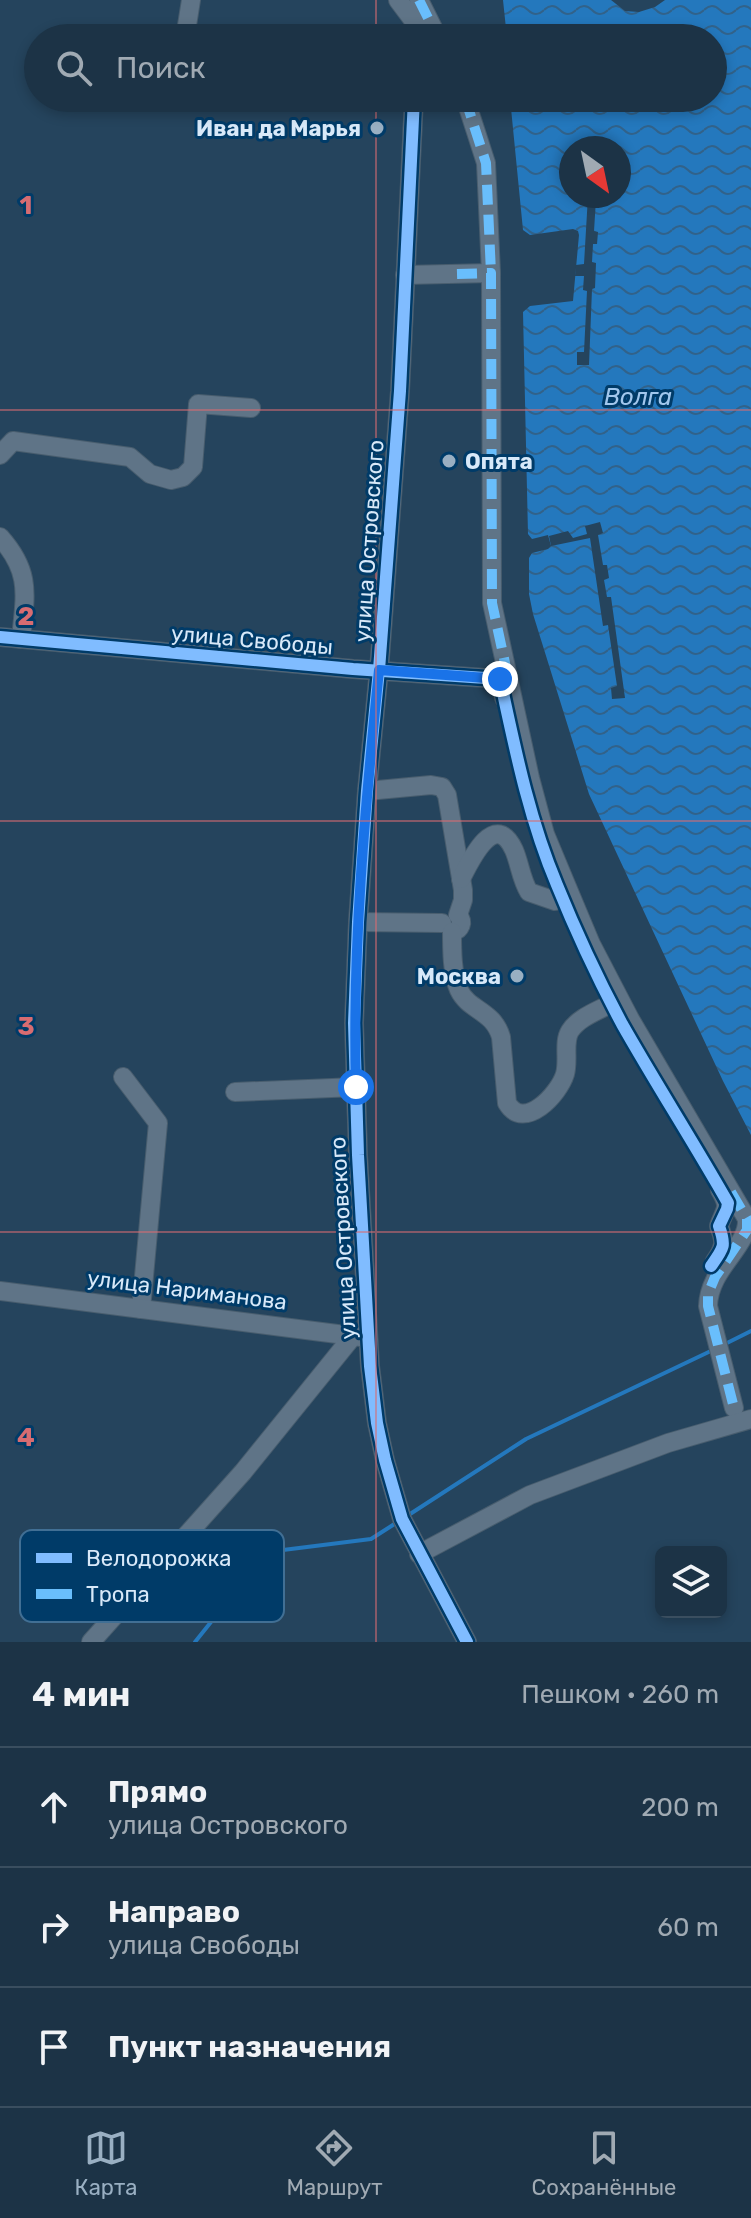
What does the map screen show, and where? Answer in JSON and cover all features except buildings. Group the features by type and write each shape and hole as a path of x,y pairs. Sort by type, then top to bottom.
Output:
{"street":[{"path":"187,24 191,0"},
{"path":"398,0 414,24"},
{"path":"419,0 431,24"},
{"name":"улица Островского","path":"413,112 400,391 358,922 354,1023 361,1337 385,1460 402,1519 467,1642"},
{"path":"470,112 486,163 491,273 492,603 499,638 545,834 586,931 628,1016 747,1219 747,1230 715,1277 708,1294 711,1318 734,1408"},
{"path":"405,275 491,273"},
{"path":"0,455 13,441 130,457 150,474 171,480 183,477 193,467 198,404 251,408"},
{"path":"0,537 22,568 25,585 21,639"},
{"name":"улица Свободы","path":"0,637 500,679 521,781 562,898"},
{"path":"367,791 431,785 442,787 447,795 463,900 451,923 458,988 498,1027 507,1103 511,1109 527,1114 544,1104 565,1076 567,1035 575,1025 612,1003"},
{"path":"461,879 482,843 491,835 501,835 509,840 529,892 555,901 562,898 612,1003 728,1203 719,1226 725,1242 711,1266"},
{"path":"358,922 451,923"},
{"path":"123,1077 158,1123 141,1309"},
{"path":"235,1092 356,1087"},
{"name":"улица Нариманова","path":"0,1291 361,1337"},
{"path":"191,1530 361,1337"},
{"path":"419,1554 530,1495 668,1443 751,1419"},
{"path":"91,1642 109,1622"}],"water":[{"name":"Волга","path":"503,0 611,0 625,11 639,12 665,0 751,0 751,1135 589,794 533,614 529,594 529,558 532,553 551,546 548,535 532,539 528,534 523,312 530,306 573,301 579,235 573,229 530,235 523,230 511,112 727,112 727,24 506,24"}],"pier":[{"path":"587,208 595,208 594,231 598,232 597,244 593,244 592,262 596,263 589,365 577,365 577,352 584,352 587,291 583,290 584,276 575,276 576,265 584,264"},
{"path":"600,522 603,533 598,535 603,565 607,565 609,578 604,580 607,597 611,597 625,698 612,699 611,688 617,686 608,625 603,626 590,538 551,546 549,536 568,531 573,538 587,534 585,526"}],"waterway":[{"path":"723,1345 751,1331"},
{"path":"407,1516 526,1439 715,1349"},
{"path":"284,1550 371,1539 396,1523"},
{"path":"195,1642 211,1622"}],"marked path":[{"path":"419,0 431,24"},
{"path":"470,112 486,163 491,273"},
{"path":"457,274 491,273 492,603 510,686"},
{"path":"731,1192 747,1219 747,1230 715,1277 708,1294 708,1306 734,1408"}],"cycle path":[{"path":"413,112 400,391 358,922 354,1023 358,1155 370,1366 385,1460 402,1519 467,1642"},
{"path":"0,637 500,679 531,809 547,860 572,920 622,1024 728,1203 719,1226 722,1247 711,1266"}],"place":[{"name":"Иван да Марья","path":"377,128"},
{"name":"Опята","path":"449,461"},
{"name":"Москва","path":"517,976"}],"route":[{"path":"356,1087 354,1023 358,922 379,670 500,679"}]}
